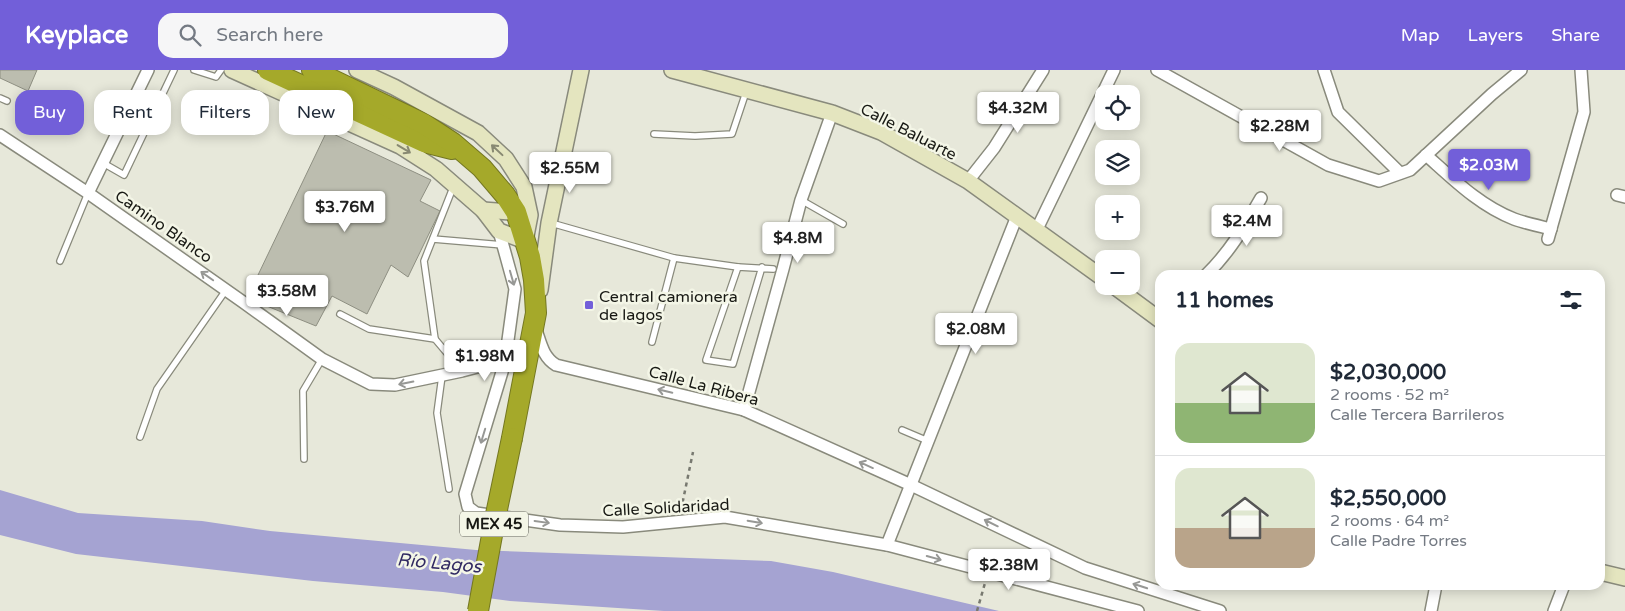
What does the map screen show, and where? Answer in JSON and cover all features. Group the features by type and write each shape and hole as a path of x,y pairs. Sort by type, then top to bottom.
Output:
{"highway":[{"path":"268,70 311,90"},
{"path":"312,70 424,124 464,152 482,168 523,213 525,241"},
{"path":"353,109 424,142 464,152"},
{"name":"MEX 45","path":"478,611 535,318 534,280 525,241"}],"street":[{"path":"88,193 148,70"},
{"path":"232,70 279,92"},
{"path":"357,70 394,87 478,133 506,159 524,187 523,213"},
{"path":"535,318 549,223 581,70"},
{"name":"Calle Baluarte","path":"672,70 832,113 881,132 968,181 1095,273"},
{"path":"968,181 994,148 1043,70"},
{"path":"1036,230 1114,70"},
{"path":"1157,70 1328,165 1379,182 1405,172 1521,70"},
{"path":"1324,70 1338,112 1405,172"},
{"path":"1426,155 1480,201 1513,219 1550,234 1584,112 1580,70"},
{"path":"744,410 801,200 832,113"},
{"path":"353,125 400,146 436,169 483,210 501,238 515,289 505,362"},
{"name":"Camino Blanco","path":"0,135 88,193 322,359 371,384 395,385 505,362"},
{"path":"1211,270 1240,234 1261,198"},
{"path":"483,210 523,213 549,223"},
{"path":"886,545 1017,216"},
{"path":"501,238 525,241"},
{"path":"1126,295 1155,316"},
{"name":"Calle La Ribera","path":"535,318 542,349 548,360 556,365 744,410 911,485 1085,568 1220,611"},
{"name":"Calle Solidaridad","path":"505,362 465,494 468,507 476,513 560,525 623,528 725,517 886,545 1138,611"},
{"path":"1605,573 1625,578"},
{"path":"1432,611 1435,590"},
{"path":"1554,611 1562,590"}],"lane":[{"path":"103,163 124,175 174,70"},
{"path":"194,70 216,78 221,70"},
{"path":"654,134 695,136 732,134 747,90"},
{"path":"0,98 7,101"},
{"path":"454,185 424,261 435,339 462,371"},
{"path":"60,261 88,193"},
{"path":"801,200 843,224"},
{"path":"549,223 674,258 738,267 773,269"},
{"path":"433,239 501,238"},
{"path":"652,342 674,258"},
{"path":"738,267 706,360 733,364 762,267"},
{"path":"140,437 157,389 226,290"},
{"path":"340,314 369,329 435,339"},
{"path":"304,459 303,391 322,359"},
{"path":"442,376 437,413 449,489"},
{"path":"902,430 928,441"}],"path":[{"path":"679,522 693,452"},
{"path":"977,611 988,572"}],"water":[{"name":"Río Lagos","path":"0,490 78,513 202,521 270,531 476,550 771,561 833,572 999,611 664,611 510,601 443,592 313,581 76,554 0,535"}],"building":[{"path":"0,70 37,70 28,90 0,78"},
{"path":"325,135 335,135 431,180 420,201 440,211 408,277 391,265 367,314 332,296 316,326 247,298"}],"place":[{"name":"Central camionera de lagos","path":"589,305"}]}
